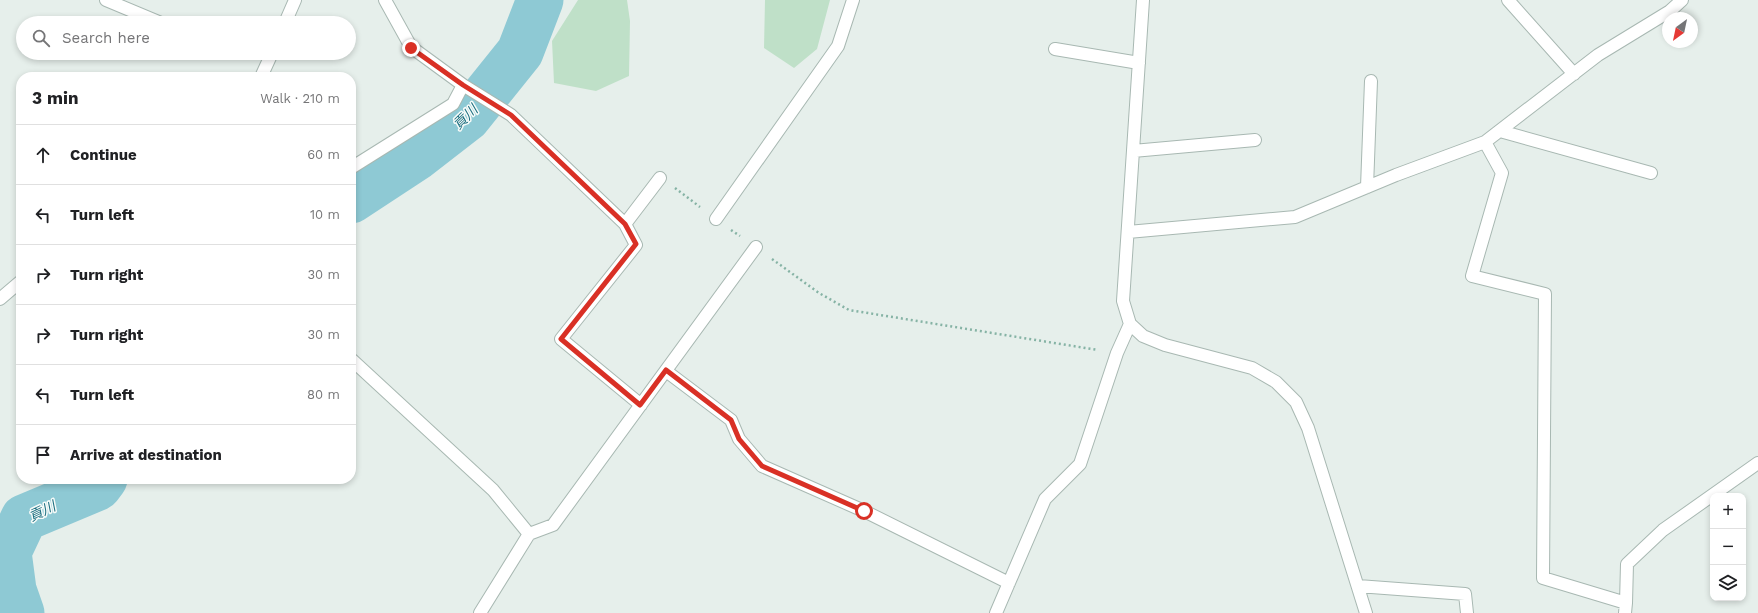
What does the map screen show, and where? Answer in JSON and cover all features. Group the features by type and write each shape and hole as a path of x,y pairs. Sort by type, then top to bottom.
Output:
{"street":[{"path":"106,0 145,16"},
{"path":"288,16 295,0"},
{"path":"385,0 411,48 467,87 511,115 625,224 636,244 561,339 640,405"},
{"path":"716,219 838,46 853,0"},
{"path":"1143,0 1123,301 1130,324 1143,336 1165,345 1252,368 1276,382 1296,402 1308,428 1366,613"},
{"path":"1508,0 1574,74"},
{"path":"1128,232 1295,217 1367,187 1485,142 1598,55 1670,11 1682,0"},
{"path":"1055,49 1139,63"},
{"path":"263,72 266,60"},
{"path":"1367,187 1372,81"},
{"path":"356,165 453,104 467,87"},
{"path":"1500,130 1651,173"},
{"path":"1133,151 1255,140"},
{"path":"1485,142 1502,173 1472,276 1545,294 1543,578 1626,608 1627,564 1663,530 1758,463"},
{"path":"625,224 660,178"},
{"path":"480,613 529,534 553,525 756,248"},
{"path":"0,299 16,285"},
{"path":"996,613 1045,499 1080,464 1117,353 1130,324"},
{"path":"356,364 493,490 529,534"},
{"path":"666,370 731,420 739,439 762,466 864,511 1009,583"},
{"path":"1358,586 1465,594 1467,613"}],"path":[{"path":"660,178 819,293 849,310 1117,353"}],"green space":[{"path":"578,0 627,0 630,21 629,76 596,91 554,83 552,41"},
{"path":"765,0 830,0 817,49 794,68 764,48"}],"waterway":[{"name":"貢川","path":"356,197 418,156 467,118 520,52 540,0"},
{"name":"貢川","path":"21,613 13,590 8,552 24,518 98,487 100,484"}],"route":[{"path":"411,48 463,85 511,115 625,224 636,244 561,339 640,405 666,370 731,420 739,439 762,466 864,511"}]}
